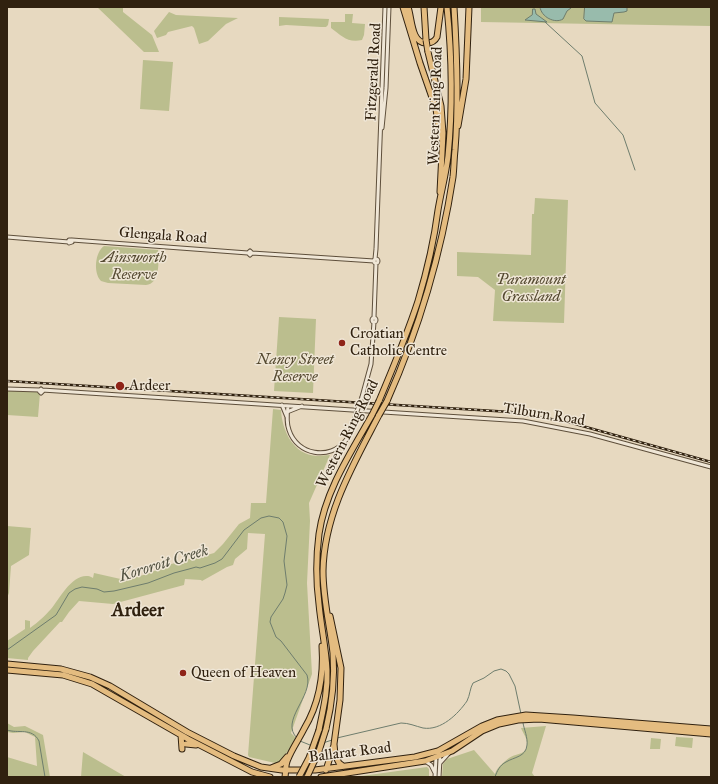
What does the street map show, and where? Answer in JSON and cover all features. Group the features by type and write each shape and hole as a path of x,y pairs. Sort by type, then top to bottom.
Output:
{"highway":[{"path":"402,7 436,109 442,153"},
{"path":"408,7 415,37 421,42 426,43 436,40 441,7"},
{"path":"424,7 426,40 441,106 443,134 438,209"},
{"name":"Western Ring Road","path":"299,777 319,730 325,705 327,670 317,584 318,552 323,516 333,488 379,400 400,353 418,302 431,252 446,172 450,124 451,67 447,7"},
{"name":"Western Ring Road","path":"307,777 319,751 326,729 332,699 334,676 323,588 324,553 331,516 342,487 387,401 411,344 434,270 453,176 458,76 454,7"},
{"path":"456,135 460,120 466,79 469,7"},
{"path":"323,588 339,655 340,668 340,700 337,727 325,777"},
{"path":"284,777 287,761 314,709 320,687 322,650 319,604"},
{"name":"Ballarat Road","path":"7,664 96,679 117,688 136,705 180,735 252,772 270,777"},
{"name":"Ballarat Road","path":"7,670 67,673 136,705 234,756 258,766 286,771 306,771 452,751 477,732"},
{"name":"Ballarat Road","path":"321,777 425,761 497,720 531,717 671,728 711,734"},
{"name":"Ballarat Road","path":"683,730 711,729"},
{"path":"180,735 182,749"},
{"path":"186,744 204,747"},
{"path":"334,744 336,759 343,766"},
{"path":"270,768 281,764 292,751"}],"street":[{"name":"Fitzgerald Road","path":"288,406 288,430 296,443 309,451 319,453 336,449 345,441 351,430 371,364 374,320 380,137 386,92 385,7"},
{"name":"Fitzgerald Road","path":"386,43 389,7"},
{"name":"Glengala Road","path":"7,237 248,253 250,255 252,253 375,261"},
{"name":"Tilburn Road","path":"7,389 302,406 371,413 506,420 554,426 590,434 711,467"},
{"path":"282,405 287,417"},
{"path":"288,412 302,406"},
{"path":"440,763 452,751"},
{"path":"437,754 440,763 439,777"},
{"path":"435,776 437,754"},
{"path":"425,761 432,766 435,776"}],"green space":[{"path":"97,7 123,7 123,12 152,35 159,52 144,52"},
{"path":"481,7 711,7 711,26 481,22"},
{"path":"169,12 176,15 238,18 226,24 208,41 199,44 192,26 168,32 166,35 157,38 154,31"},
{"path":"345,14 353,14 352,23 365,24 362,40 348,40 331,28 331,22 345,22"},
{"path":"279,17 329,19 326,27 279,26"},
{"path":"143,60 173,62 169,111 140,109"},
{"name":"Paramount Grassland","path":"535,198 568,200 564,323 493,321 495,290 478,277 457,276 457,252 531,255 532,214 534,214"},
{"name":"Ainsworth Reserve","path":"104,246 158,250 158,271 154,281 151,284 146,285 108,283 101,281 98,277 96,263 99,253"},
{"name":"Nancy Street Reserve","path":"279,317 316,319 313,393 274,391"},
{"path":"7,390 39,392 38,417 7,415"},
{"path":"273,409 281,410 284,425 290,440 301,451 309,455 330,455 309,503 310,521 307,583 312,674 291,733 297,739 279,763 275,765 275,763 249,757 248,755 265,534 248,533 247,549 235,559 233,565 202,581 185,579 184,585 113,604 79,601 62,622 60,622 33,651 28,660 7,658 7,641 25,629 25,620 30,621 30,628 36,624 51,609 66,588 82,576 90,576 93,578 94,573 125,580 147,574 168,565 214,553 239,524 250,518 251,503 266,503"},
{"path":"7,526 31,528 29,555 11,566 9,593 7,598"},
{"path":"7,723 14,727 25,726 43,735 50,777 7,777 7,757 37,766 35,737 25,732 7,732"},
{"path":"546,726 532,773 535,777 442,777 443,764 447,759 474,750 495,774 499,767 512,756 526,750 527,741 521,728"},
{"path":"676,737 693,738 692,748 675,746"},
{"path":"651,738 661,739 660,749 650,749"},
{"path":"83,752 126,777 81,777"},
{"path":"427,767 429,769 429,777 354,777"}],"shaded area":[{"path":"540,7 571,8 567,11 563,19 556,21 546,17 541,11"},
{"path":"585,7 627,7 627,11 614,13 612,22 586,21 584,19"},
{"path":"533,9 535,9 536,14 547,22 525,20 532,15"}],"waterway":[{"path":"545,22 582,56 595,103 623,135 635,170"},
{"name":"Kororoit Creek","path":"7,650 56,615 69,593 75,589 82,587 97,589 104,592 114,591 148,583 174,573 196,567 200,568 215,563 222,559 244,530 261,518 269,516 279,518 283,522 287,536 284,561 287,585 283,599 271,617 270,622 276,637 281,641 307,675 308,683 306,691 294,716 292,724 293,731 297,738"},
{"name":"Kororoit Creek","path":"337,738 401,723 423,728 436,727 454,716 463,706 468,699 473,683 494,671 501,669 509,674 515,686 521,714"},
{"name":"Kororoit Creek","path":"495,777 502,765 519,756 526,749 527,739 523,723"},
{"path":"7,730 29,732 36,737 39,741 45,777"},
{"name":"Kororoit Creek","path":"323,743 332,740"},
{"name":"Kororoit Creek","path":"300,741 310,745"}],"railway":[{"path":"7,381 511,412 568,422 711,462"}],"place":[{"name":"Croatian Catholic Centre","path":"342,343"},
{"name":"Ardeer","path":"120,386"},
{"name":"Queen of Heaven","path":"183,673"}],"district":[{"name":"Ardeer","path":"138,611"}]}
